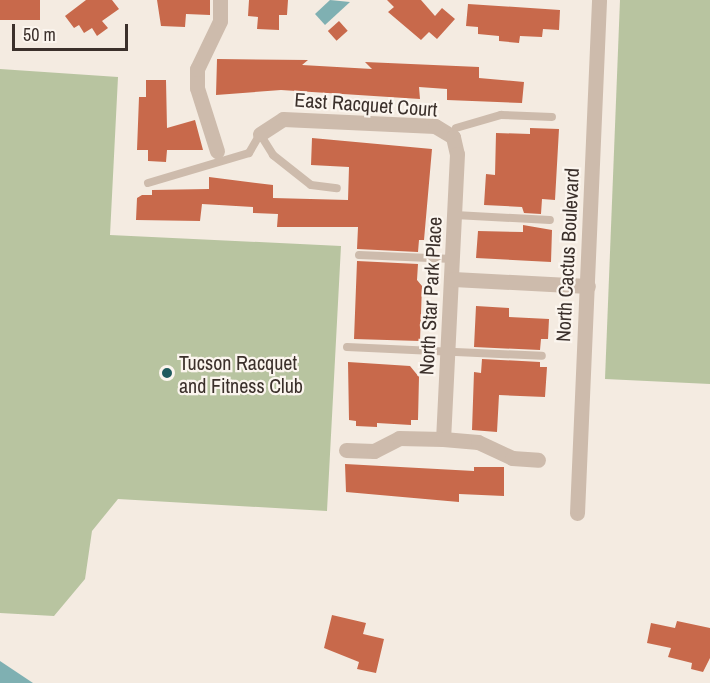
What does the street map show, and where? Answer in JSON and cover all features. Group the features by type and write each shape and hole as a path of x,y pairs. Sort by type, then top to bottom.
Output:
{"street":[{"path":"217,151 197,88 197,69 220,21 220,0"},
{"name":"North Cactus Boulevard","path":"577,513 599,0"},
{"name":"East Racquet Court","path":"260,134 283,119 435,126 453,131 457,154"},
{"name":"North Star Park Place","path":"443,439 453,279 457,154"},
{"path":"453,279 588,286"},
{"path":"346,450 374,451 399,438 443,439 478,442 512,458 538,460"}],"lane":[{"path":"453,131 501,115 552,117"},
{"path":"148,183 249,153 260,134 273,155 311,185 337,188"},
{"path":"454,215 550,220"},
{"path":"359,255 453,259"},
{"path":"347,347 542,356"}],"green space":[{"path":"620,0 710,0 710,384 605,379"},
{"name":"Tucson Racquet and Fitness Club","path":"0,69 118,77 110,235 341,246 327,511 118,499 92,531 85,579 54,616 0,613"}],"water":[{"path":"330,0 350,2 325,25 315,14"},
{"path":"0,661 33,683 0,683"}],"building":[{"path":"0,0 40,0 40,20 0,20"},
{"path":"86,0 112,0 119,9 102,21 108,28 97,36 92,28 84,33 79,25 74,28 65,16"},
{"path":"157,0 210,0 210,15 186,14 185,27 161,26"},
{"path":"249,0 288,0 287,15 279,15 279,30 257,29 258,17 248,16"},
{"path":"387,0 421,0 435,16 442,8 455,19 437,39 429,32 421,40 388,12 394,7"},
{"path":"468,4 560,10 559,30 543,29 542,37 520,36 519,43 499,41 499,36 478,34 478,27 466,26"},
{"path":"339,21 348,31 337,41 328,31"},
{"path":"217,59 308,60 302,65 372,69 365,62 479,67 479,78 524,82 522,103 447,100 447,89 419,87 420,99 281,90 216,95"},
{"path":"146,80 166,80 167,128 195,120 203,150 167,150 166,162 148,161 148,150 137,150 139,97 146,97"},
{"path":"530,128 559,129 555,200 542,199 541,214 524,213 522,207 484,205 486,174 495,175 496,133 530,134"},
{"path":"312,138 432,149 424,240 419,240 418,252 357,249 358,227 277,227 278,214 253,213 253,207 202,204 200,221 136,220 137,198 142,195 152,195 152,190 209,189 209,177 273,185 273,198 348,200 349,167 311,165"},
{"path":"523,225 552,230 551,262 476,258 478,231 523,232"},
{"path":"357,261 418,264 417,280 422,286 420,341 354,339"},
{"path":"476,306 509,308 509,317 549,319 548,339 541,339 540,350 474,347"},
{"path":"482,359 540,362 540,367 547,367 545,397 499,395 497,432 472,430 474,372 481,373"},
{"path":"348,362 410,366 419,377 418,420 411,420 411,425 377,423 377,427 356,426 356,421 349,420"},
{"path":"345,464 474,471 474,467 504,467 504,496 459,494 459,502 346,492"},
{"path":"332,615 366,623 363,634 384,639 376,673 357,669 359,662 324,648"},
{"path":"677,621 710,628 710,658 703,672 691,669 692,663 668,657 671,648 647,643 651,623 675,628"}],"place":[{"name":"Tucson Racquet and Fitness Club","path":"167,373"}]}
